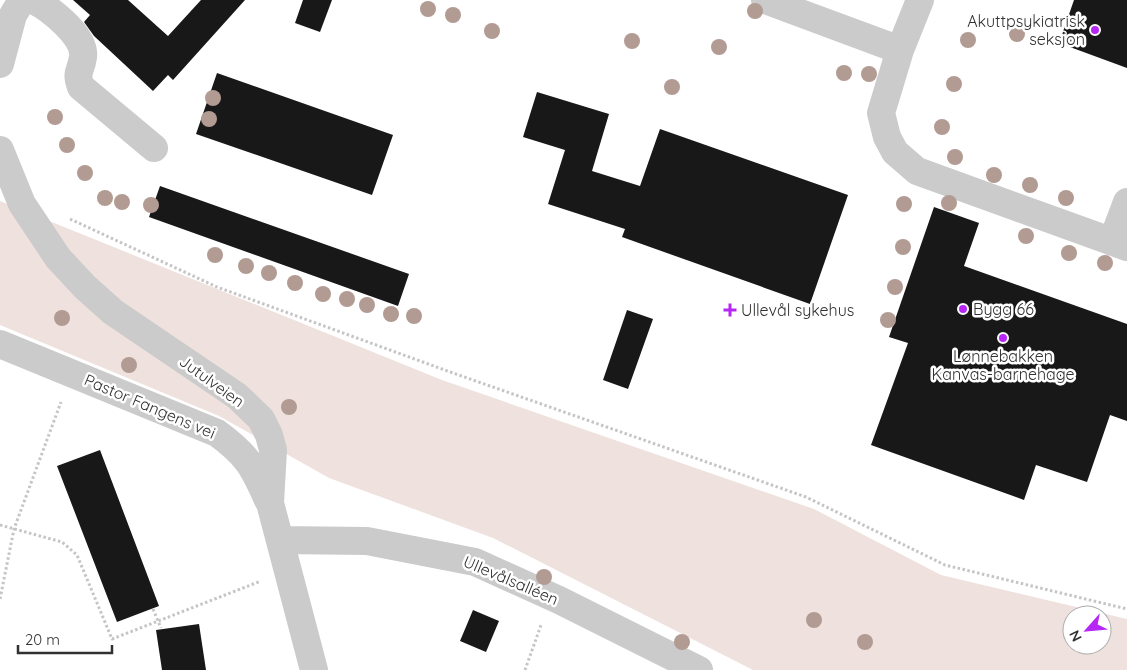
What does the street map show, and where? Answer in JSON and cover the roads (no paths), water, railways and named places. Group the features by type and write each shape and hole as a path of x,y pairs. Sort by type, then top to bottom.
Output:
{"street":[{"path":"0,64 13,15 22,0"},
{"path":"33,0 55,13 80,42 83,56 76,75 81,87 154,148"},
{"path":"764,0 900,50"},
{"path":"920,0 900,50 881,113 887,137 895,152 917,171 1120,245 1127,202"},
{"name":"Jutulveien","path":"0,150 22,204 58,258 85,287 113,312 237,396 261,419 270,435 273,450 270,503 314,670"},
{"name":"Pastor Fangens vei","path":"0,344 217,432 239,449 253,466 270,503"},
{"name":"Ullevålsalléen","path":"280,540 367,541 429,551 475,562 559,600 699,670"}],"place":[{"name":"Akuttpsykiatrisk seksjon","path":"1095,30"},
{"name":"Bygg 66","path":"963,309"},
{"name":"Ullevål sykehus","path":"730,310"},
{"name":"Lønnebakken Kanvas-barnehage","path":"1003,338"}]}
